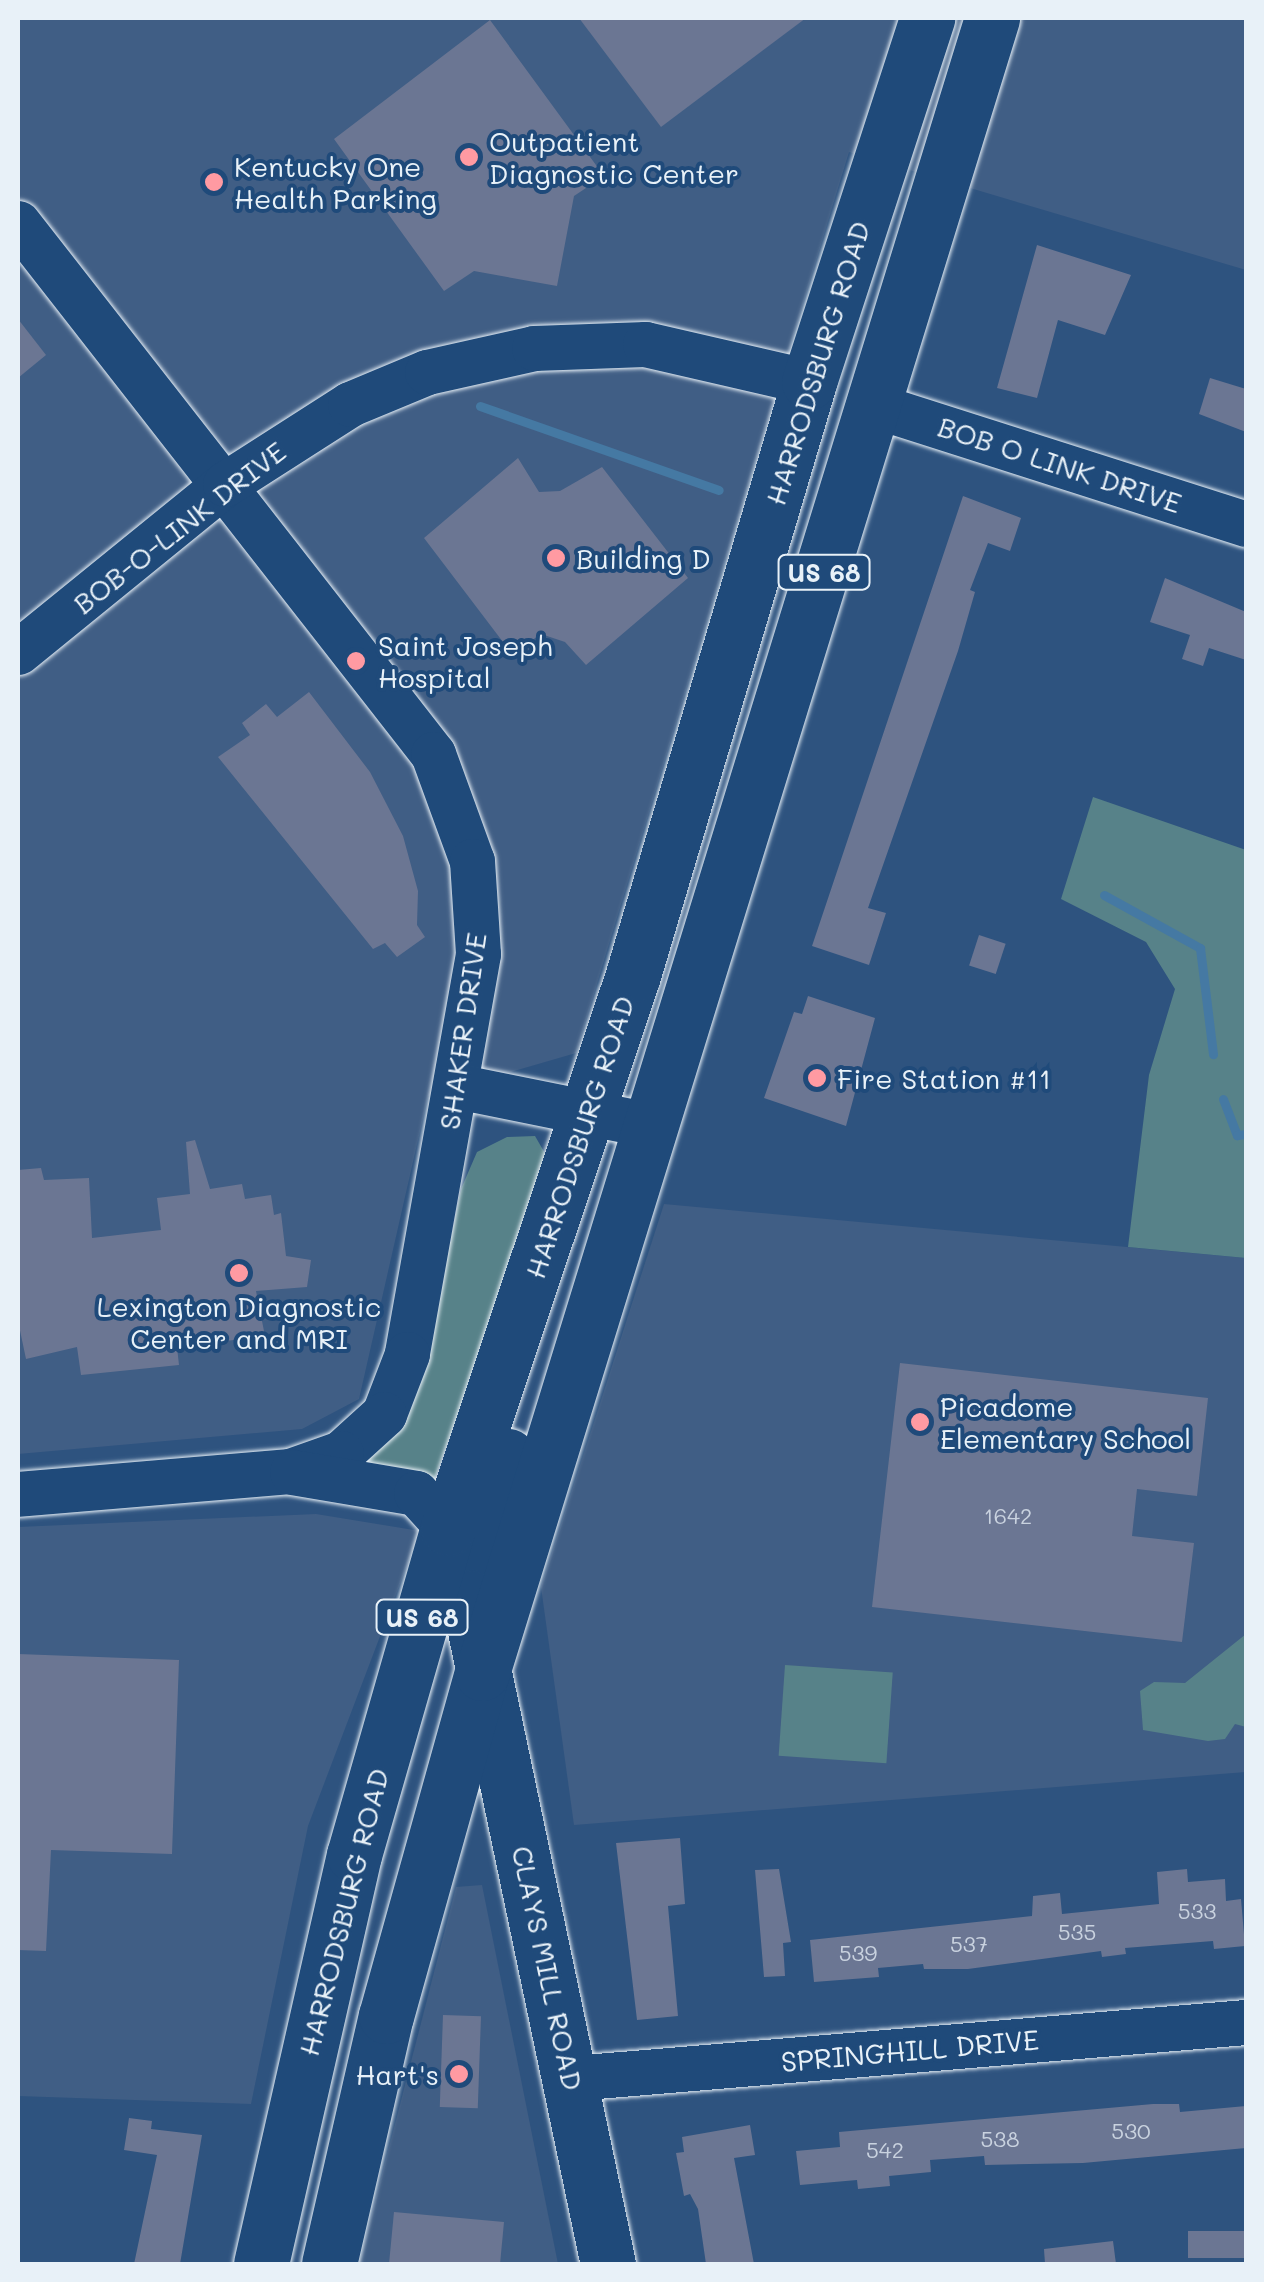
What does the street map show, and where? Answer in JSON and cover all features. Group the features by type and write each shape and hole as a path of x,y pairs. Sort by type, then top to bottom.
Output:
{"main road":[{"name":"US 68","path":"329,2264 386,2016 482,1673 654,1126 992,18"},
{"name":"HARRODSBURG ROAD","path":"260,2264 349,1873 448,1528 588,1111 809,382 921,36"},
{"path":"857,235 872,272 844,366 873,404"},
{"path":"809,382 839,425 816,497 830,554"},
{"name":"CLAYS MILL ROAD","path":"516,1326 525,1370 521,1403 468,1597 573,2078 608,2264"}],"street":[{"path":"921,36 974,79"},
{"name":"SHAKER DRIVE","path":"18,223 413,724 462,820 478,906 478,954 397,1392 364,1437 342,1453 290,1471 18,1494"},
{"name":"BOB-O-LINK DRIVE","path":"18,652 225,484 350,404 481,357 645,344 809,382"},
{"name":"BOB O LINK DRIVE","path":"873,404 1246,524"},
{"path":"456,1086 654,1126"},
{"path":"290,1471 416,1493 448,1528"},
{"name":"SPRINGHILL DRIVE","path":"573,2078 1246,2022"}],"shaded area":[{"name":"Saint Joseph Hospital","path":"18,18 1246,18 1246,270 849,152 576,1053 428,1096 359,1399 302,1429 18,1454"},
{"name":"Picadome Elementary School","path":"664,1204 1246,1258 1246,1772 574,1825 541,1587"},
{"path":"316,1514 420,1531 308,1826 251,2104 18,2096 18,1527"},
{"path":"482,1885 558,2264 359,2264 456,1887"}],"green space":[{"path":"1093,797 1246,850 1246,1258 1128,1247 1149,1075 1175,989 1146,942 1061,899"},
{"path":"535,1136 550,1162 432,1486 357,1467 431,1335 461,1189 477,1152 507,1137"},
{"path":"1246,1634 1246,1727 1235,1724 1225,1739 1208,1741 1143,1730 1140,1691 1154,1682 1185,1683"},
{"path":"785,1665 893,1673 886,1763 779,1756"}],"building":[{"path":"579,18 806,18 661,127"},
{"name":"Outpatient Diagnostic Center","path":"490,20 604,176 574,196 557,286 474,271 444,291 334,139"},
{"path":"1037,245 1131,275 1105,335 1058,320 1037,398 997,388"},
{"path":"18,319 46,355 18,378"},
{"path":"1210,378 1246,389 1246,432 1199,414"},
{"name":"Building D","path":"518,458 539,492 560,491 602,467 688,578 586,665 565,642 541,634 512,654 424,538"},
{"path":"963,496 1021,518 1010,551 988,543 970,590 975,592 958,651 868,908 886,913 869,965 812,946"},
{"path":"1165,578 1246,612 1246,660 1209,648 1203,666 1182,659 1190,635 1150,622"},
{"path":"309,692 370,772 403,836 418,891 417,925 425,937 397,957 385,943 373,949 218,757 250,735 242,723 266,704 277,717"},
{"path":"979,935 1006,944 996,974 969,965"},
{"name":"Fire Station #11","path":"808,996 875,1018 846,1126 764,1098 794,1012 802,1014"},
{"name":"Lexington Diagnostic Center and MRI","path":"195,1140 210,1189 242,1184 245,1199 271,1195 274,1215 281,1213 286,1256 311,1260 307,1287 256,1291 265,1336 177,1347 179,1365 81,1375 77,1347 26,1359 18,1321 18,1170 41,1168 44,1180 89,1178 92,1238 161,1230 157,1198 190,1194 186,1142"},
{"path":"900,1363 1208,1398 1197,1496 1137,1489 1132,1536 1194,1543 1182,1642 872,1607"},
{"path":"18,1654 179,1660 172,1854 51,1850 46,1951 18,1950"},
{"path":"680,1838 685,1904 668,1906 678,2016 637,2020 616,1843"},
{"path":"779,1869 791,1942 783,1943 785,1976 764,1977 755,1870"},
{"path":"1187,1869 1188,1882 1225,1879 1226,1901 1241,1899 1245,1946 1214,1949 1213,1941 1125,1948 1126,1954 1102,1957 1101,1951 968,1969 924,1969 923,1964 878,1968 879,1977 814,1982 810,1940 1032,1916 1033,1896 1060,1893 1062,1914 1159,1904 1157,1872"},
{"name":"Hart's","path":"443,2015 481,2016 478,2108 440,2107"},
{"path":"1179,2104 1180,2112 1246,2106 1246,2148 1083,2163 985,2165 984,2156 930,2160 931,2172 889,2176 890,2186 858,2189 857,2180 800,2185 796,2151 840,2147 839,2132"},
{"path":"129,2118 152,2121 151,2129 202,2135 180,2264 134,2264 157,2155 124,2150"},
{"path":"750,2125 755,2155 734,2158 754,2264 706,2264 698,2209 690,2194 684,2196 676,2153 684,2152 682,2137"},
{"path":"394,2212 504,2222 500,2264 389,2264"},
{"path":"1188,2231 1246,2231 1246,2258 1188,2258"},
{"path":"1113,2241 1116,2264 1045,2264 1044,2249"}],"waterway":[{"path":"480,406 719,490"},
{"path":"1104,895 1200,948 1213,1054"},
{"path":"1223,1099 1237,1135 1246,1134"}],"place":[{"name":"Outpatient Diagnostic Center","path":"469,157"},
{"name":"Kentucky One Health Parking","path":"214,182"},
{"name":"Building D","path":"556,558"},
{"name":"Saint Joseph Hospital","path":"356,661"},
{"name":"Fire Station #11","path":"817,1078"},
{"name":"Lexington Diagnostic Center and MRI","path":"239,1273"},
{"name":"Picadome Elementary School","path":"920,1422"},
{"name":"Hart's","path":"459,2074"}]}
